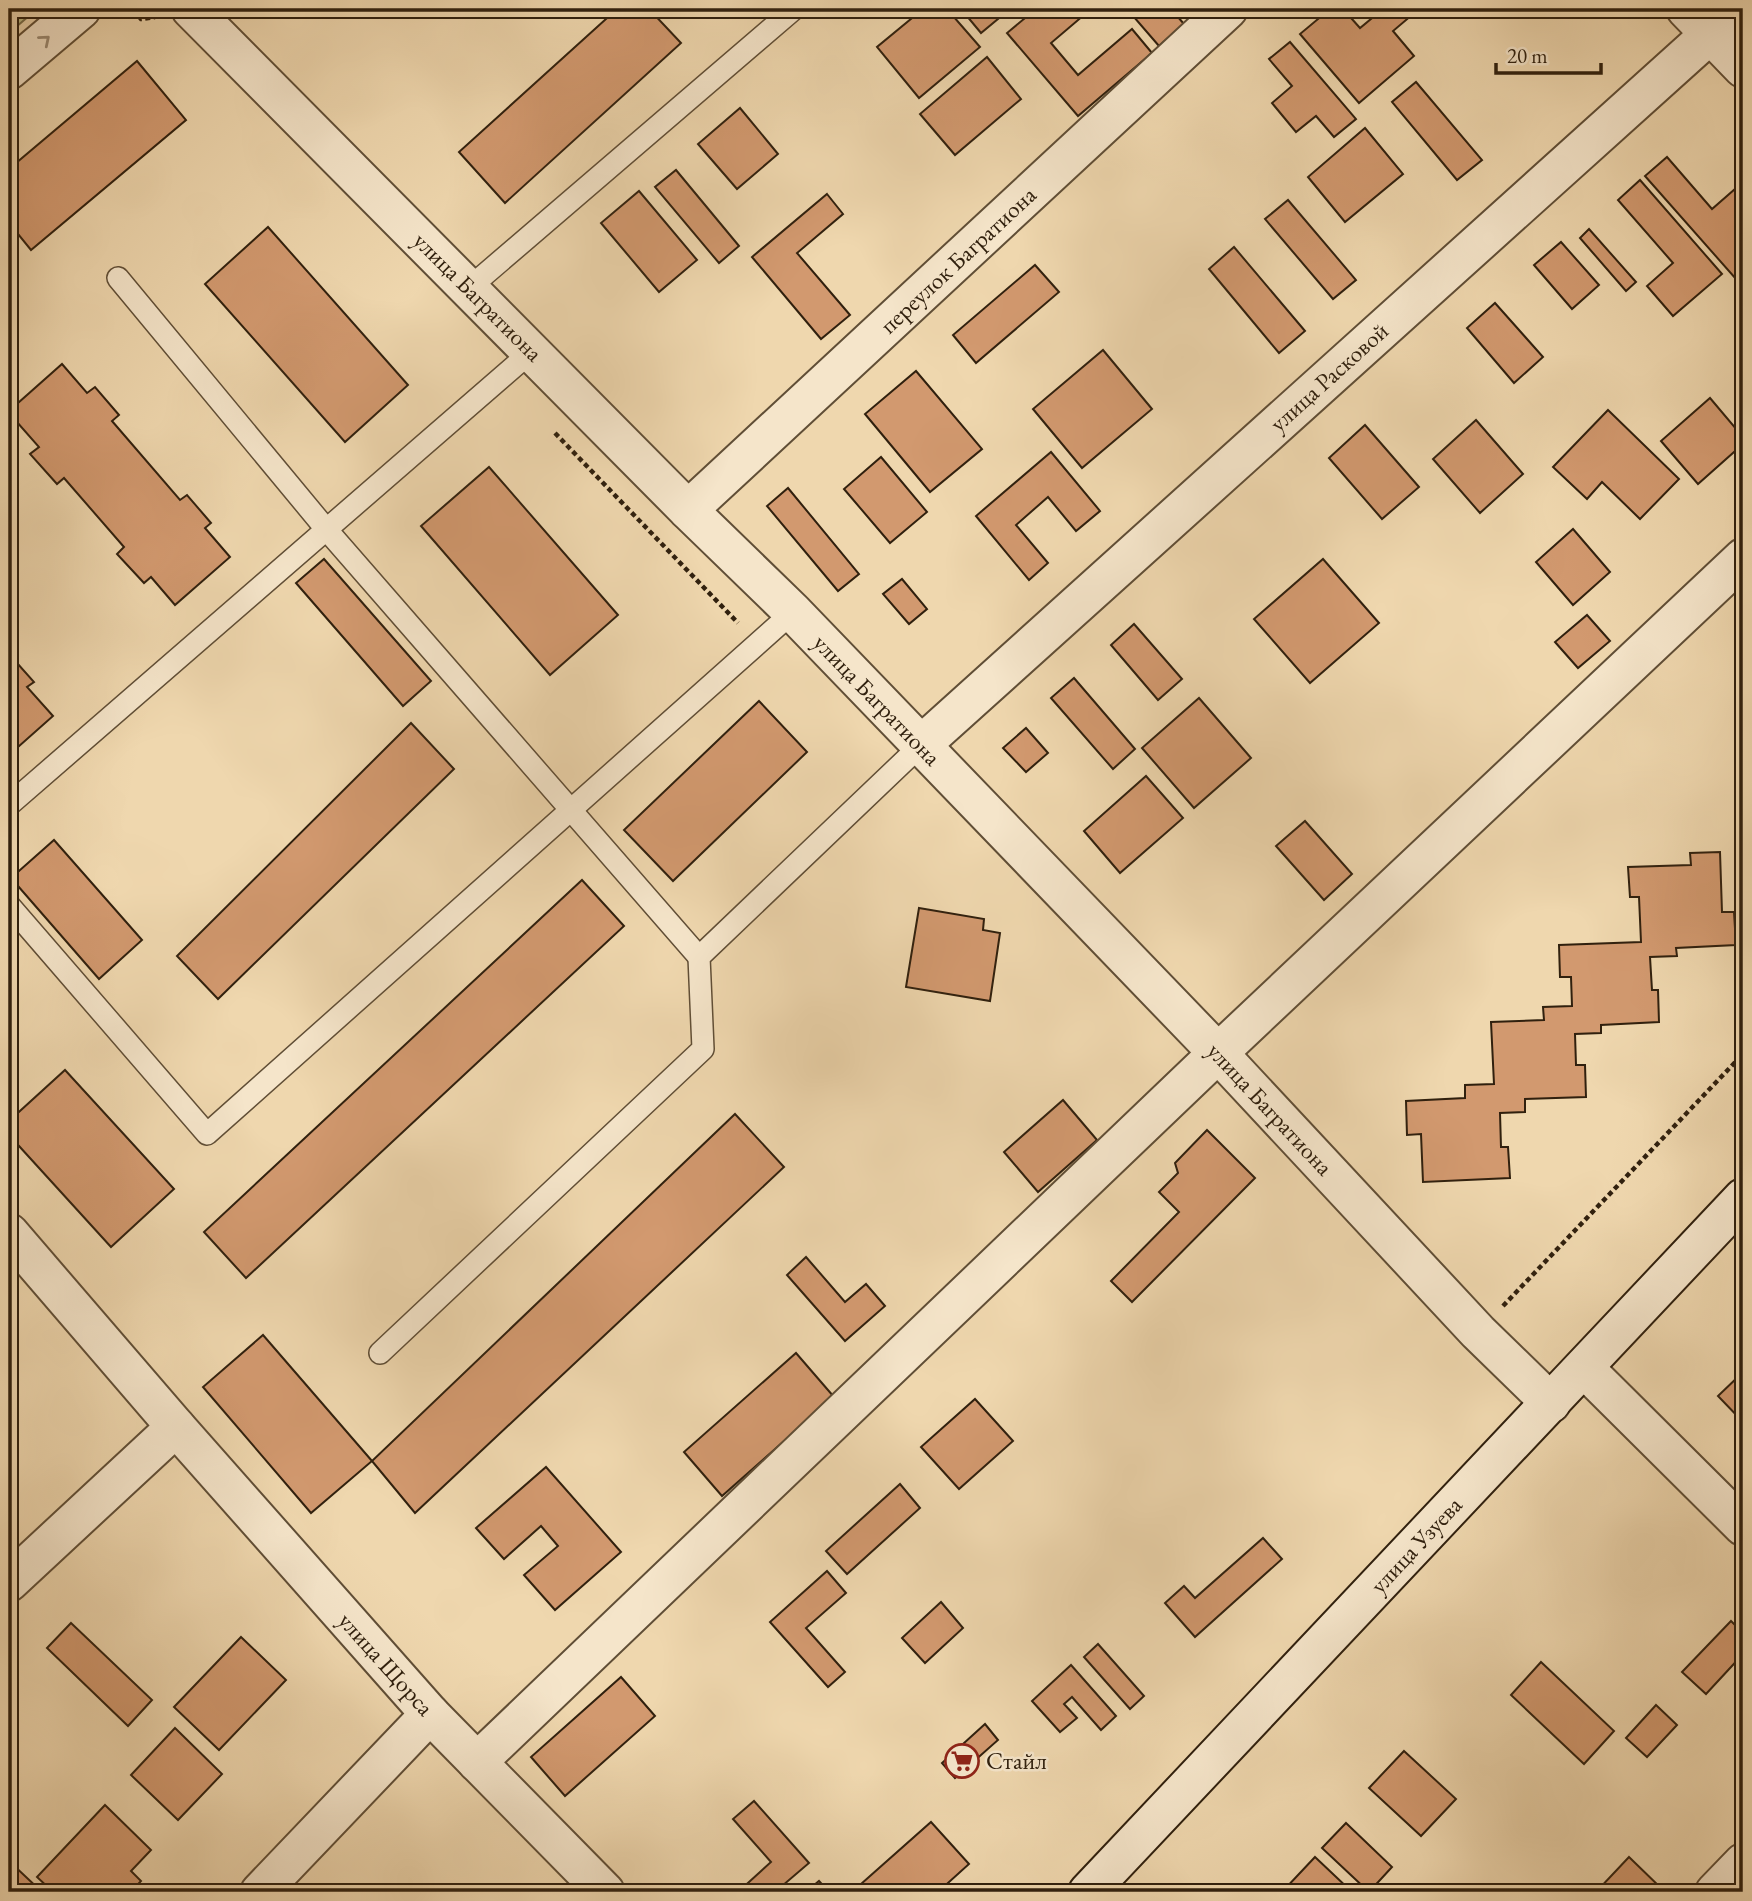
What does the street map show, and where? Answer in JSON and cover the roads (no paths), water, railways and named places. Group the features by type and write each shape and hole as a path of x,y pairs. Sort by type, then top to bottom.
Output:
{"street":[{"path":"9,70 81,9"},
{"name":"улица Багратиона","path":"191,9 688,510 793,612 1218,1053 1478,1332 1551,1403"},
{"name":"переулок Багратиона","path":"688,510 1228,9"},
{"name":"улица Расковой","path":"920,746 1697,22 1738,9"},
{"path":"1697,22 1743,68"},
{"path":"477,1762 1218,1053 1743,558"},
{"name":"улица Узуева","path":"1088,1892 1743,1198"},
{"name":"улица Щорса","path":"9,1233 176,1427 430,1714 605,1892"},
{"path":"1584,1368 1743,1526"},
{"path":"9,1582 176,1427"},
{"path":"260,1892 430,1714"},
{"path":"1715,1892 1743,1863"}],"lane":[{"path":"469,288 794,9"},
{"path":"118,278 327,529 699,957 703,1049 380,1353"},
{"path":"9,805 531,351"},
{"path":"9,905 207,1134 793,612"},
{"path":"699,957 920,746"}],"place":[{"name":"Стайл","path":"962,1761"}]}
